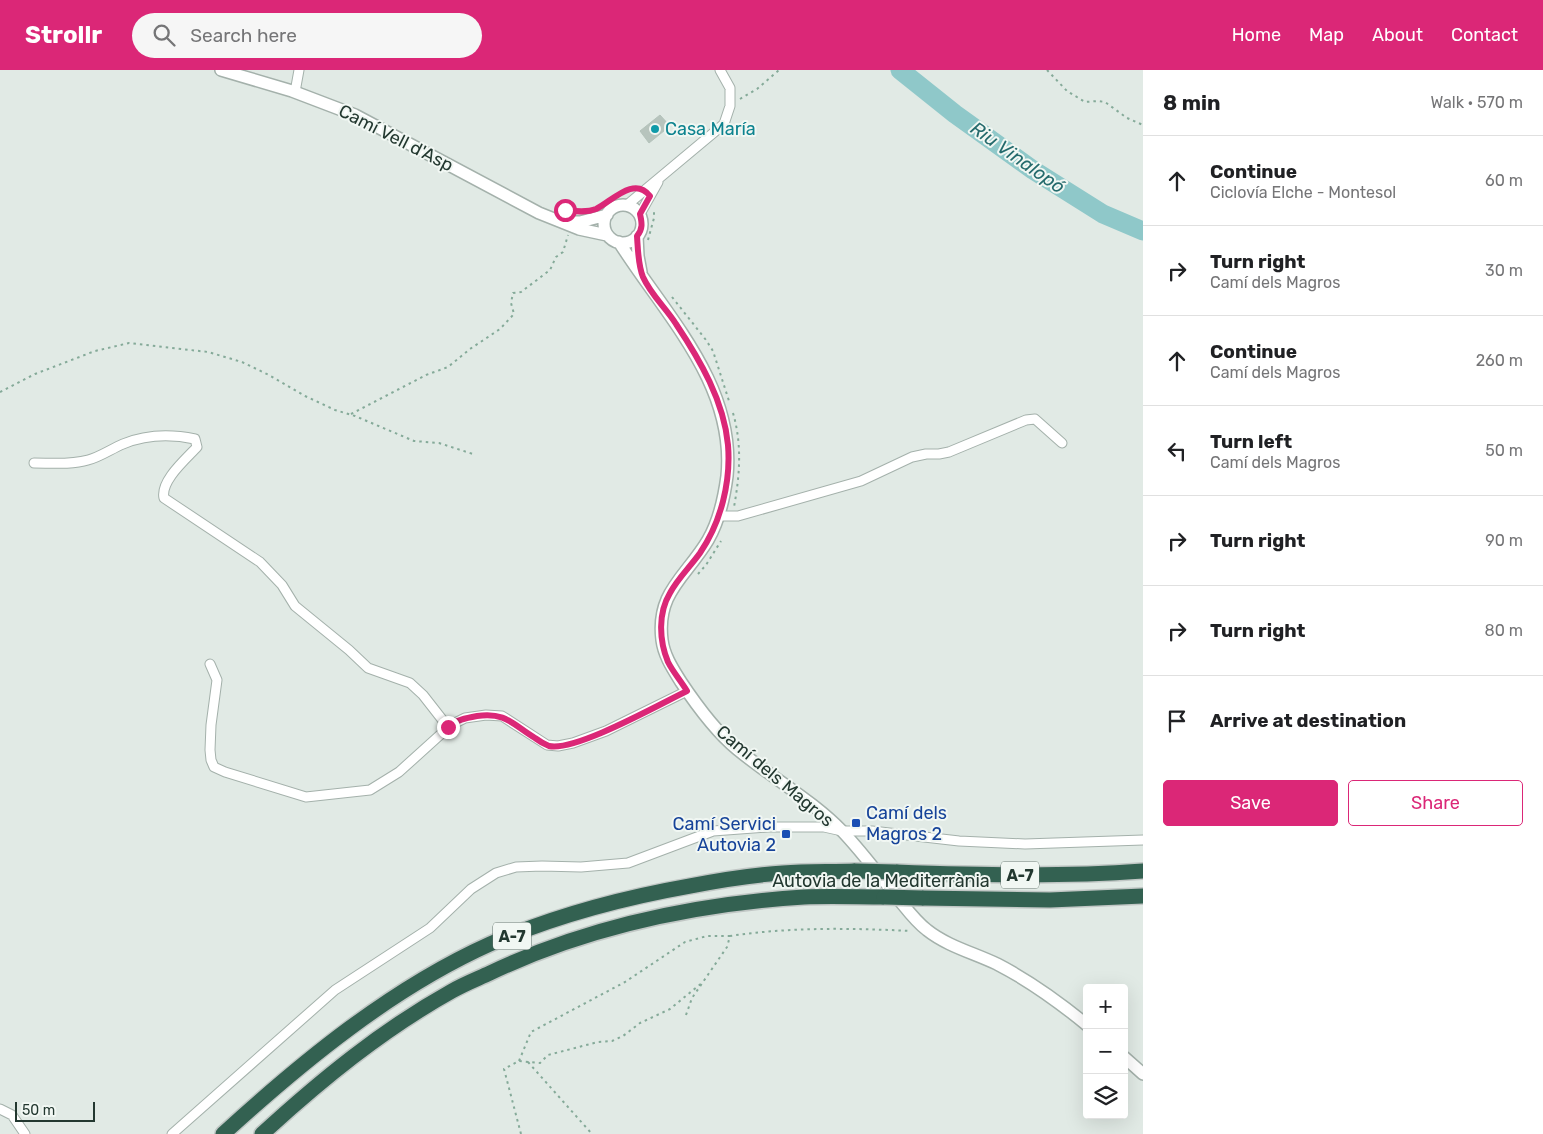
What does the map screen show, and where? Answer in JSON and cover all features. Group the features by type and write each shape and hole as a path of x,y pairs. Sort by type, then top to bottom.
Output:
{"highway":[{"name":"Autovia de la Mediterrània","path":"223,1134 328,1044 386,1002 490,944 542,924 604,904 728,879 782,873 855,871 1004,875 1099,874 1143,871"},
{"name":"Autovia de la Mediterrània","path":"262,1134 330,1074 400,1023 453,990 558,944 614,928 715,907 806,897 1050,900 1143,896"}],"street":[{"name":"Camí Vell d'Asp","path":"221,70 295,92 355,115 539,213 579,229 608,235"},
{"path":"295,92 299,70"},
{"path":"640,214 634,208 627,205 620,205 602,211 608,235 614,241 619,242 642,239 640,233 642,224 640,214 647,194 661,177 724,124 730,106 730,88 720,70"},
{"path":"627,205 647,194"},
{"name":"Camí Vell d'Asp","path":"568,224 580,222 602,211"},
{"name":"Camí dels Magros","path":"642,239 638,256 643,276"},
{"name":"Camí dels Magros","path":"619,242 686,340 708,379 718,403 728,445 726,487 718,516 709,538 700,553 671,590 665,602 662,614 662,643 669,663 714,727 736,748 810,802 842,831 913,917 929,932 1025,980 1083,1022"},
{"path":"718,516 738,516 861,481 912,457 949,452 1026,420 1035,419 1062,443"},
{"path":"34,464 90,460 124,443 146,437 182,436 194,439 197,447 166,484 162,491 164,498 170,504 199,520 260,562 282,585 295,606 368,668 410,683 423,695 448,727"},
{"path":"210,664 217,680 210,750 214,767 306,797 370,790 399,772 448,727 465,718 486,715 502,716 547,745 558,746 573,744 606,731 687,691"},
{"path":"172,1134 335,990 430,928 471,888 496,873 516,867 581,867 628,862 713,831 768,827 824,827 842,831 872,831 959,841 1025,844 1143,840"},
{"path":"1128,1061 1143,1074"},
{"path":"0,1108 12,1115 25,1134"}],"path":[{"path":"730,106 757,89 779,70"},
{"path":"1047,70 1067,91 1086,102 1105,102 1127,118 1143,126"},
{"path":"602,211 615,196 630,189 638,188 647,194 654,205 654,218 642,239"},
{"path":"351,414 426,375 448,367 500,328 514,314 511,303 513,293 521,292 550,270 556,257 563,252 568,224"},
{"path":"671,297 713,351 736,423 740,472 731,516"},
{"path":"0,392 35,374 86,354 130,343 208,352 242,362 269,374 305,396 335,410 351,414 414,441 440,443 473,454"},
{"path":"694,580 706,565 723,537"},
{"path":"519,1061 531,1032 625,982 685,942 707,936 845,927 929,932"},
{"path":"686,1015 692,998 727,947 730,936"},
{"path":"521,1134 504,1069 519,1061 540,1063 548,1055 598,1042 612,1041 670,1009 703,982"},
{"path":"528,1062 592,1134"}],"building":[{"name":"Casa María","path":"660,115 670,126 649,143 640,131"}],"waterway":[{"name":"Riu Vinalopó","path":"900,70 955,114 1033,170 1103,214 1143,231"}],"place":[{"name":"Casa María","path":"655,129"},
{"name":"Camí dels Magros 2","path":"856,823"},
{"name":"Camí Servici Autovia 2","path":"786,834"}],"route":[{"path":"448,727 465,718 486,715 502,716 547,745 573,744 606,731 687,691 669,663 662,643 662,614 671,590 700,553 709,538 722,507 728,466 728,445 724,424 718,403 698,360 673,320 649,288 643,276 638,256 637,236 640,233 642,224 640,214 650,196 638,188 630,189 590,211 565,210"}]}
